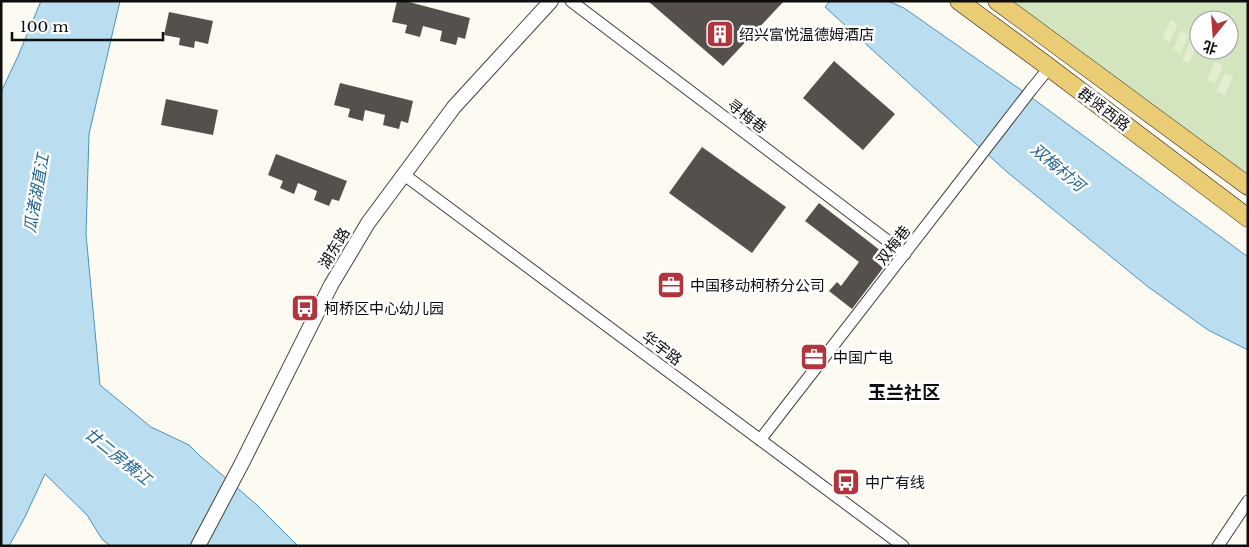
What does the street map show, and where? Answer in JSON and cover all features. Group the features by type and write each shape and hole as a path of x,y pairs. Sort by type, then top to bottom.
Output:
{"main road":[{"name":"群贤西路","path":"959,1 1248,218"},
{"name":"群贤西路","path":"997,1 1248,186"}],"street":[{"name":"湖东路","path":"198,546 241,465 331,285 368,223 454,107 551,1"},
{"name":"寻梅巷","path":"571,1 905,254"},
{"name":"双梅巷","path":"760,440 1049,68"},
{"name":"华宇路","path":"404,174 903,546"},
{"path":"1218,546 1248,501"}],"green space":[{"path":"1006,1 1248,1 1248,177"},
{"path":"1171,20 1178,24 1170,42 1162,38"},
{"path":"1181,31 1189,35 1180,53 1173,49"},
{"path":"1189,44 1190,60 1189,63 1182,60"},
{"path":"1215,62 1223,66 1215,84 1207,80"},
{"path":"1225,73 1233,77 1225,95 1217,91"}],"water":[{"path":"41,1 120,1 89,134 86,234 100,385 151,427 189,445 257,505 298,546 110,546 102,539 87,515 45,474 9,546 1,546 1,92"},
{"name":"双梅村河","path":"830,1 888,1 904,8 1024,92 1248,257 1248,350 1208,330 1147,286 1007,172 825,7"}],"building":[{"path":"397,1 405,1 470,18 465,39 458,37 456,45 440,41 442,31 423,26 420,37 405,33 407,25 392,22"},
{"name":"绍兴富悦温德姆酒店","path":"648,1 784,1 723,66"},
{"path":"169,12 213,21 208,44 195,41 194,48 179,45 180,38 164,35"},
{"path":"834,61 895,114 863,150 803,98"},
{"path":"340,83 413,101 408,123 401,121 399,129 383,125 385,115 365,110 363,121 348,117 350,109 334,105"},
{"path":"166,99 218,110 213,135 161,125"},
{"path":"702,147 786,207 752,253 669,193"},
{"path":"276,154 347,181 339,201 332,199 329,206 314,200 317,191 298,183 294,194 280,188 283,181 268,175"},
{"path":"819,203 881,251 874,260 883,268 852,309 829,291 837,282 841,286 859,262 805,221"}],"place":[{"name":"绍兴富悦温德姆酒店","path":"720,34"},
{"name":"中国移动柯桥分公司","path":"671,285"},
{"name":"柯桥区中心幼儿园","path":"305,308"},
{"name":"中国广电","path":"814,357"},
{"name":"中广有线","path":"846,482"}],"district":[{"name":"玉兰社区","path":"904,393"}],"water label":[{"name":"瓜渚湖直江","path":"36,193"},
{"name":"廿二房横江","path":"118,456"}]}
